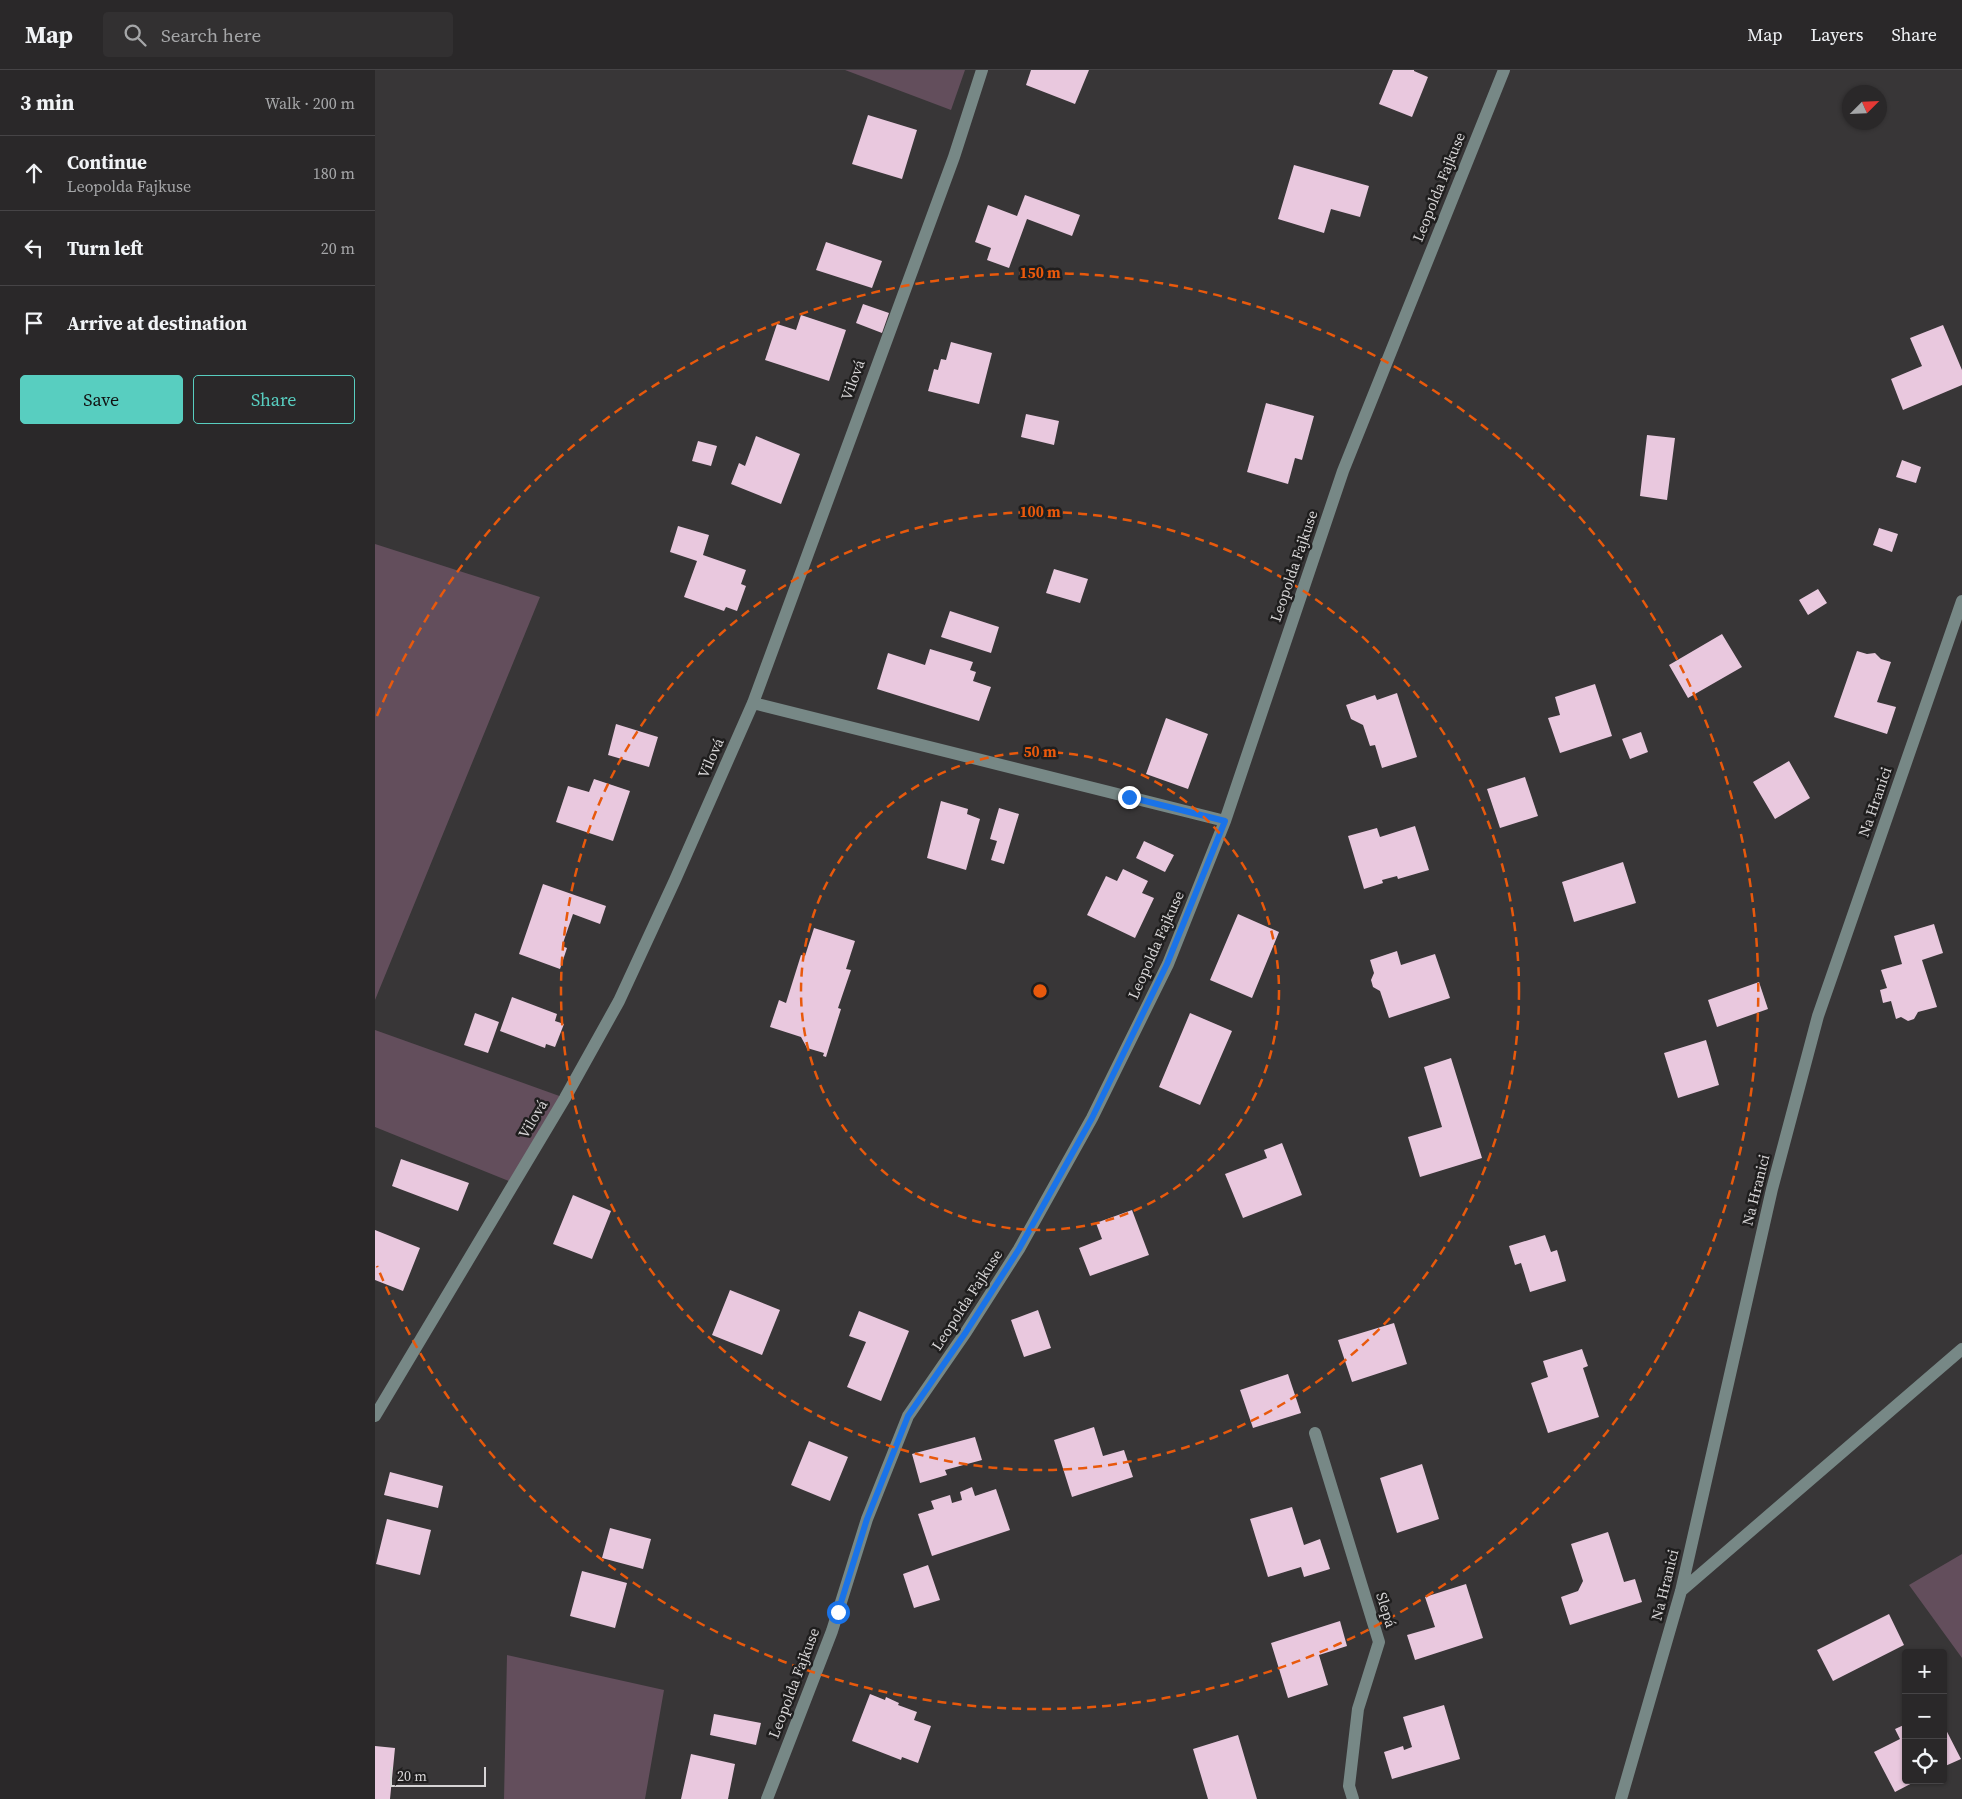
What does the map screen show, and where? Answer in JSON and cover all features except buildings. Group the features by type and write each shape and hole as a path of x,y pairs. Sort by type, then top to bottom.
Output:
{"street":[{"name":"Vilová","path":"375,1416 565,1098 619,1001 675,880 753,703 954,157 982,70"},
{"name":"Leopolda Fajkuse","path":"767,1799 832,1631 867,1519 908,1416 966,1332 1019,1249 1092,1118 1167,964 1225,821 1343,471 1504,70"},
{"name":"Na Hranici","path":"1621,1799 1681,1591 1772,1189 1818,1016 1962,601"},
{"path":"753,703 1225,821"},
{"path":"1681,1591 1962,1349"},
{"name":"Slepá","path":"1315,1433 1379,1642 1358,1709 1349,1786 1353,1799"}],"shaded area":[{"path":"845,70 965,70 951,110"},
{"path":"375,544 540,597 375,1000"},
{"path":"375,1030 565,1098 514,1183 375,1127"},
{"path":"1962,1554 1962,1658 1909,1585"},
{"path":"507,1655 664,1690 645,1799 504,1799"}],"route":[{"path":"838,1612 867,1519 908,1416 966,1332 1019,1249 1092,1118 1167,964 1225,821 1129,797"}]}
